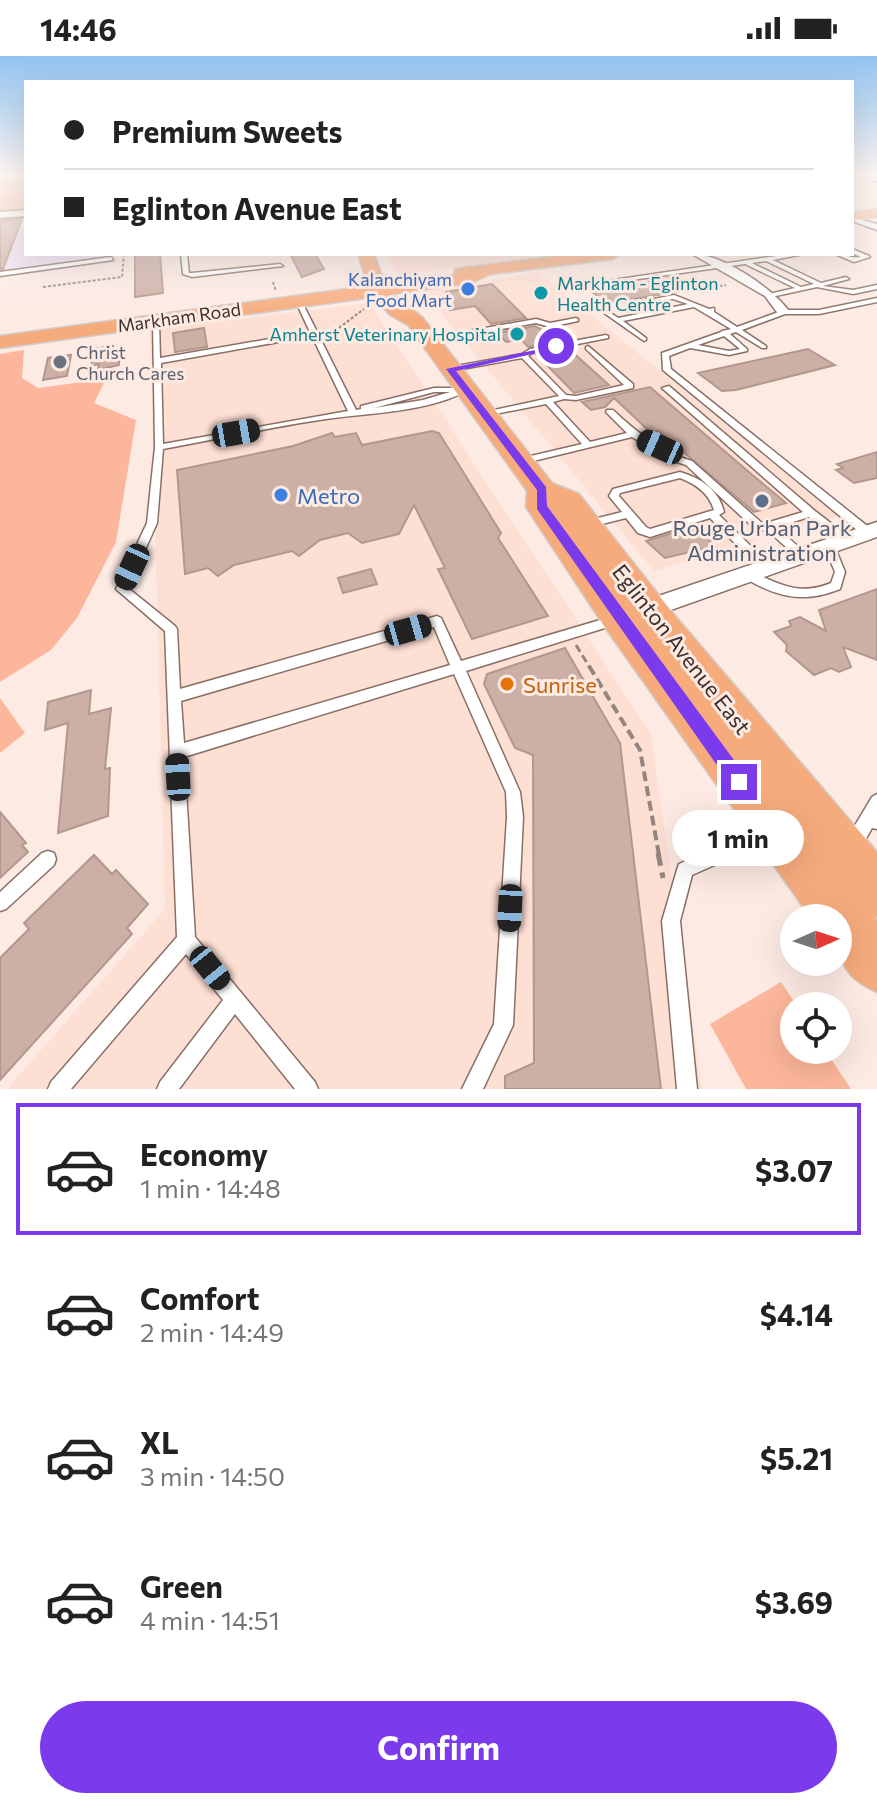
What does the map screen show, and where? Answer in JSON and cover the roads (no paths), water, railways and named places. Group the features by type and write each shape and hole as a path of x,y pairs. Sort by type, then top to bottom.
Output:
{"main road":[{"name":"Eglinton Avenue East","path":"366,256 368,269 401,316 415,321 542,490 568,501 585,524 634,614 775,830 877,964"},
{"name":"Markham Road","path":"270,298 299,302 471,278 484,272 598,256"},
{"name":"Markham Road","path":"0,342 156,321 270,298 385,290"},
{"name":"Eglinton Avenue East","path":"542,490 541,507 634,614 864,831 877,891"}],"street":[{"path":"700,256 771,295 784,312"},
{"path":"634,614 872,531"}],"lane":[{"path":"843,256 854,260 867,257 854,252"},
{"path":"184,256 186,274 192,275 280,266"},
{"path":"575,286 787,256"},
{"path":"0,274 111,259"},
{"path":"766,259 815,284 853,292 877,287"},
{"path":"746,262 800,288"},
{"path":"771,295 846,279"},
{"path":"668,310 656,300 680,298 712,311 764,347"},
{"path":"872,531 667,370 665,355 784,312 819,312 877,300"},
{"path":"299,302 353,413"},
{"path":"593,303 644,339"},
{"path":"858,304 877,309"},
{"path":"617,320 695,305"},
{"path":"429,340 536,321 550,325 576,320"},
{"path":"156,321 159,447 152,523 122,589 171,629 186,940 308,1089"},
{"path":"686,345 729,353 745,350 724,332"},
{"path":"157,361 315,333"},
{"path":"468,333 477,345"},
{"path":"159,447 441,400 458,379 524,356 530,351 606,337"},
{"path":"484,414 630,386 588,348"},
{"path":"524,356 564,397"},
{"path":"666,388 811,513 837,543 840,572 836,586 823,593 794,594 764,585 714,516"},
{"path":"548,401 588,445"},
{"path":"610,412 633,434 660,447 673,459 689,463 761,528 811,513"},
{"path":"520,461 633,434"},
{"path":"680,475 695,480 717,502 721,509 714,516 650,533 642,530 614,496 616,491 680,475"},
{"path":"585,524 628,514"},
{"path":"769,526 801,554"},
{"path":"177,752 634,614"},
{"path":"174,697 437,621 513,792 515,817 503,1025 472,1089"},
{"path":"864,831 877,802"},
{"path":"687,1089 671,921 685,870 775,830"},
{"path":"0,903 48,859"},
{"path":"58,1089 186,940"},
{"path":"167,1089 235,999"}],"place":[{"name":"Kalanchiyam Food Mart","path":"468,289"},
{"name":"Markham - Eglinton Health Centre","path":"541,293"},
{"name":"Amherst Veterinary Hospital","path":"517,334"},
{"name":"Christ Church Cares","path":"60,362"},
{"name":"Metro","path":"281,495"},
{"name":"Rouge Urban Park Administration","path":"762,501"},
{"name":"Sunrise","path":"507,684"}]}
